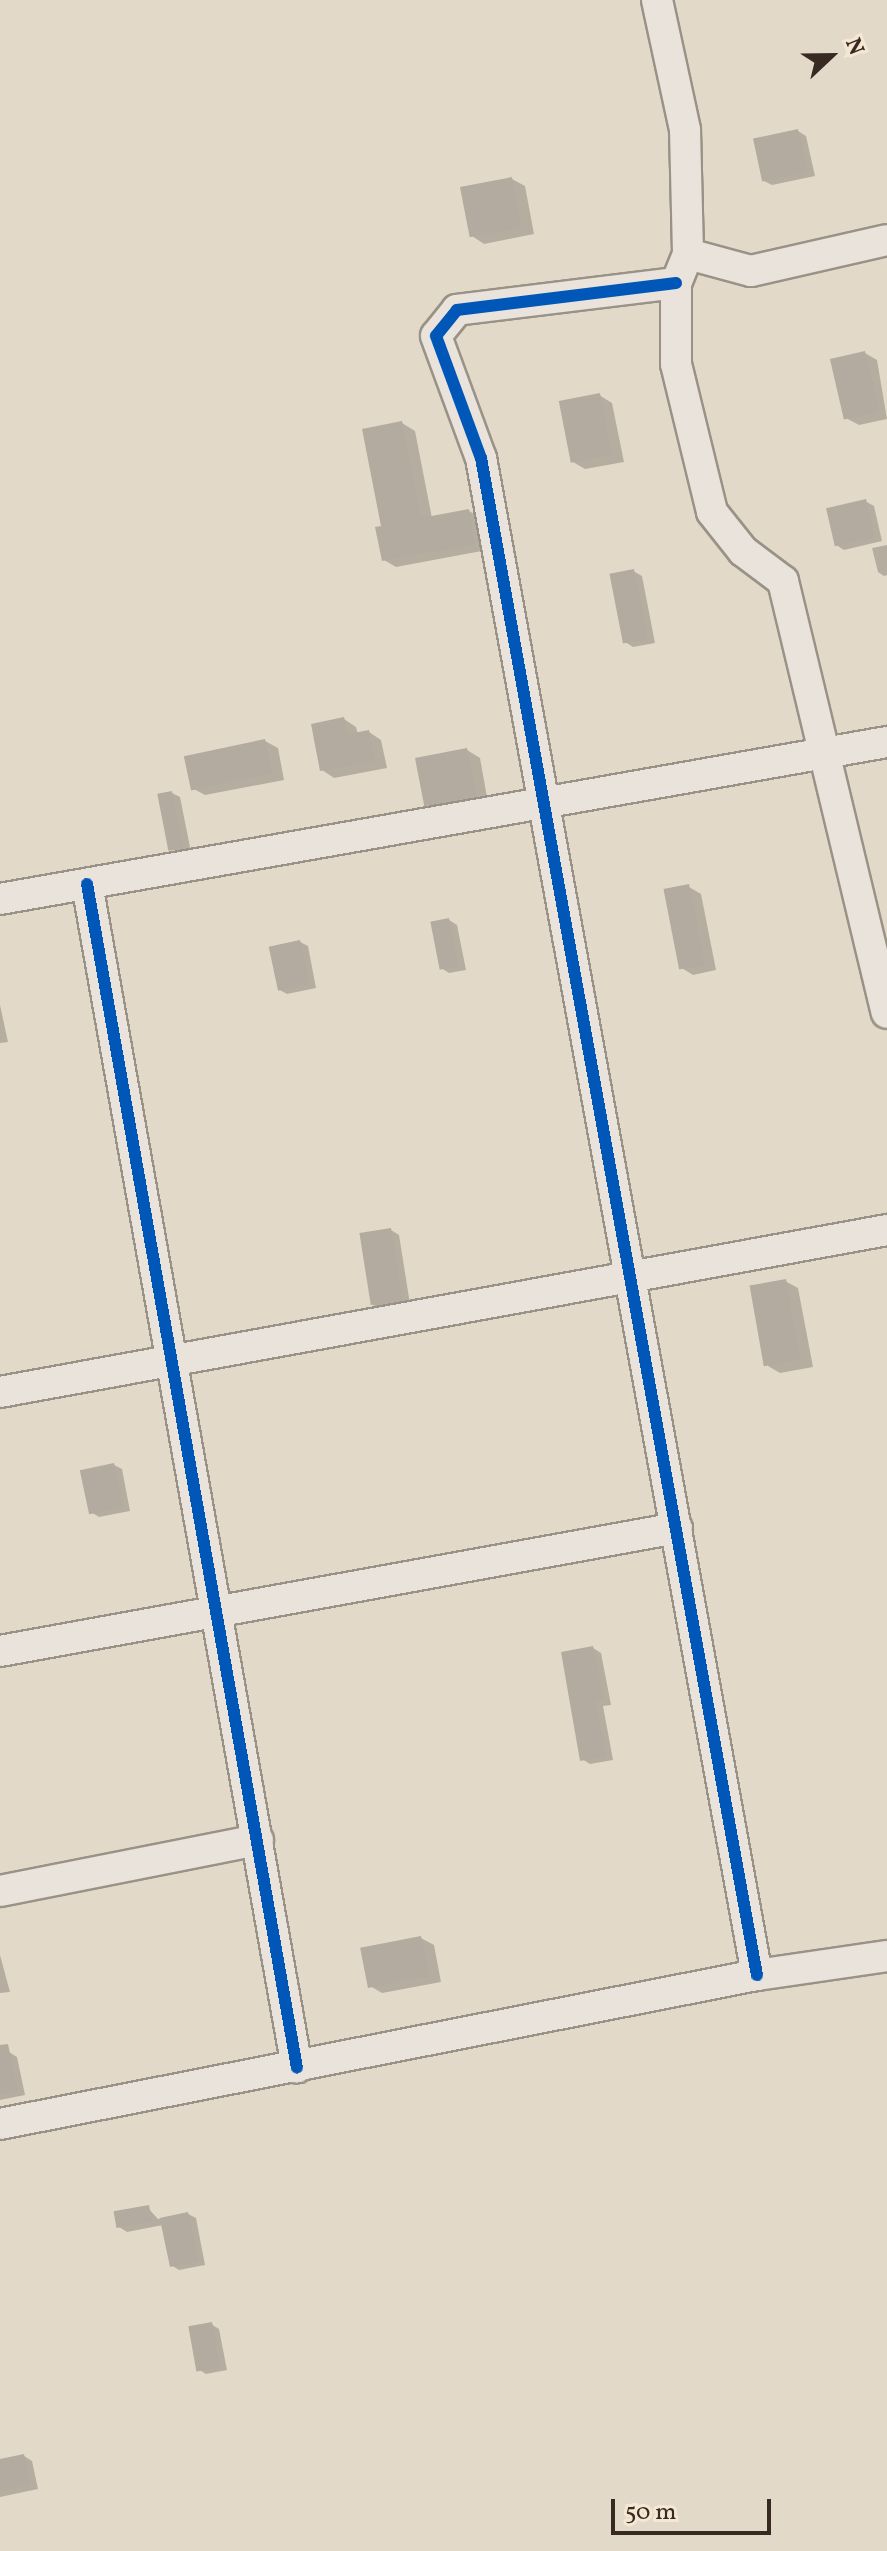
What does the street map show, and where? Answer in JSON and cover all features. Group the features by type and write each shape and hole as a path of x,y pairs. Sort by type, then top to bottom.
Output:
{"street":[{"path":"657,0 685,130 688,254 676,283 676,364 712,512 743,551 783,581 828,753 887,1013"},
{"path":"688,254 751,271 887,240"},
{"path":"676,283 457,310 436,336 481,458 541,807 632,1280 757,1975"},
{"path":"0,899 541,807 887,742"},
{"path":"87,884 175,1361 297,2068"},
{"path":"0,1392 632,1280 887,1230"},
{"path":"0,1651 677,1528"},
{"path":"0,1891 258,1840"},
{"path":"0,2124 297,2068 757,1975 887,1956"}],"building":[{"path":"798,129 807,172 762,182 753,139"},
{"path":"512,177 522,227 470,237 460,187"},
{"path":"865,351 879,411 844,420 830,359"},
{"path":"600,393 612,455 571,463 559,401"},
{"path":"402,421 421,518 469,509 475,544 382,561 375,527 381,526 362,429"},
{"path":"866,499 875,537 835,546 826,508"},
{"path":"634,569 648,639 623,643 609,574"},
{"path":"344,717 348,734 369,730 375,761 320,771 311,724"},
{"path":"265,739 272,773 191,790 184,756"},
{"path":"467,748 476,796 424,806 415,758"},
{"path":"172,791 183,848 168,851 157,794"},
{"path":"689,884 705,964 679,969 663,889"},
{"path":"449,918 458,966 440,970 430,922"},
{"path":"300,940 309,984 278,991 269,947"},
{"path":"391,1228 402,1300 371,1305 359,1233"},
{"path":"786,1279 800,1360 764,1366 750,1285"},
{"path":"114,1463 123,1507 89,1514 80,1470"},
{"path":"593,1646 604,1701 596,1702 606,1756 580,1761 561,1652"},
{"path":"421,1936 429,1976 368,1988 360,1948"},
{"path":"8,2044 18,2091 0,2094 0,2045"},
{"path":"149,2205 152,2222 116,2228 114,2211"},
{"path":"188,2212 198,2261 170,2267 160,2218"},
{"path":"212,2322 220,2367 196,2371 188,2326"},
{"path":"24,2454 30,2485 0,2491 0,2459"}],"cycle path":[{"path":"676,283 457,310 436,336 481,458 757,1975"},
{"path":"87,884 297,2068"}]}
